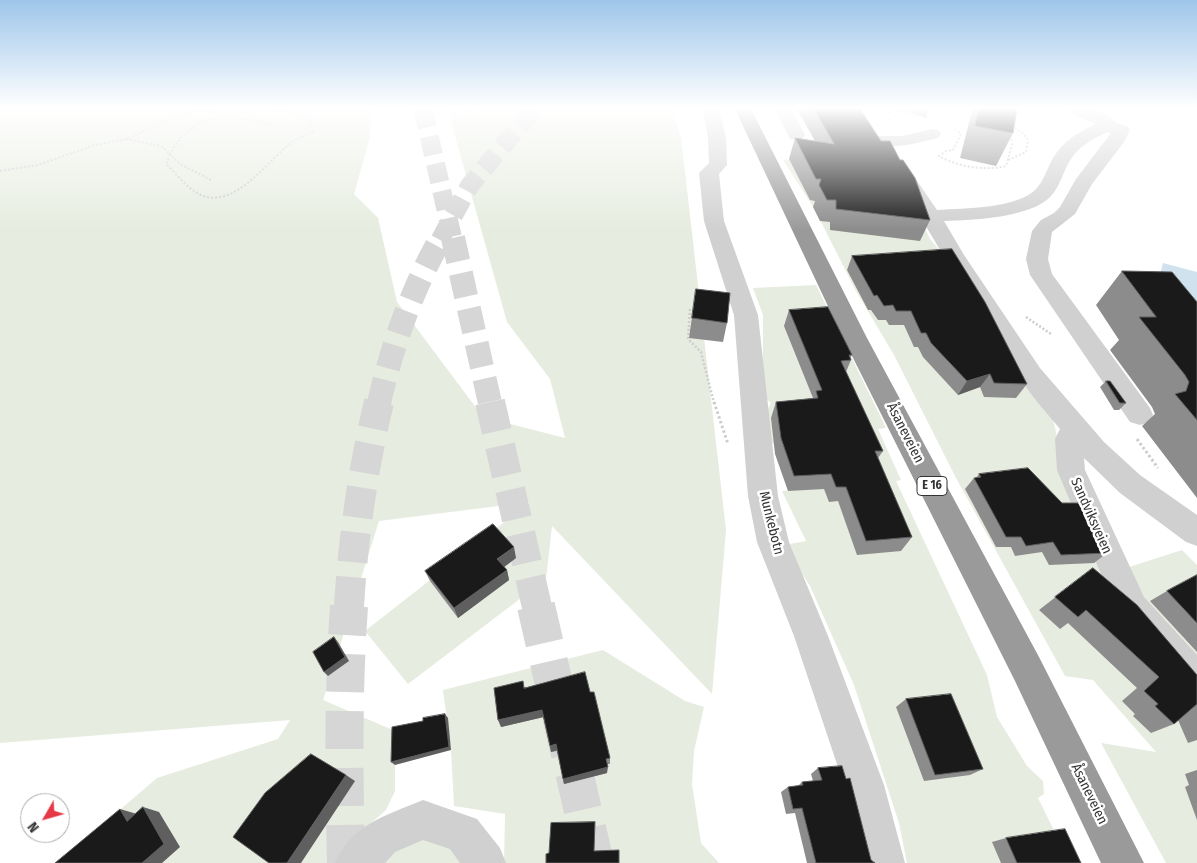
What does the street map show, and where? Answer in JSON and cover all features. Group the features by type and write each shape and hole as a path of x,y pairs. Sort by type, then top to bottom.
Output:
{"highway":[{"name":"Åsaneveien","path":"763,149 855,338 1027,669 1123,863"}],"street":[{"name":"Munkebotn","path":"717,149 718,165 709,172 714,221 746,315 762,496 773,542 811,636 864,785 884,863"},
{"path":"885,149 931,216 953,256 1027,368 1094,450 1130,484 1197,532"},
{"path":"931,216 973,214 1001,209 1041,196 1070,149"},
{"path":"1109,149 1082,183 1068,210 1062,217 1048,224 1042,231 1037,260 1042,275 1140,414"},
{"name":"Sandviksveien","path":"1074,425 1074,431 1069,439 1071,470 1132,608 1197,682"},
{"path":"356,863 381,838 423,820 463,833 485,863"}],"path":[{"path":"0,171 38,165 83,149"},
{"path":"165,149 180,164 211,180"},
{"path":"172,149 166,164 201,195 214,198 232,193 247,183 285,149"},
{"path":"952,149 939,156 948,162 997,168 1006,166 1010,149"},
{"path":"1008,160 1026,152 1026,149"},
{"path":"690,310 688,338 701,352 715,406 731,451"},
{"path":"1024,315 1040,328 1056,337"},
{"path":"1140,414 1121,415 1159,470"}],"shaded area":[{"path":"0,149 367,149 354,194 378,218 397,302 483,417 565,438 550,379 507,322 459,149 682,149 726,530 712,694 552,526 546,579 408,684 365,631 530,502 379,521 323,700 395,731 395,791 386,810 362,831 334,863 58,863 157,778 278,739 290,720 0,743"},
{"path":"845,155 920,218 930,239 948,260 1051,410 1065,472 1197,690 1197,863 1166,863 1101,743 1156,752 1093,680 1065,676 956,478 894,355 856,291 815,210 783,160"},
{"path":"816,285 886,428 878,429 901,480 896,481 987,675 997,717 1027,766 1043,781 1044,794 1038,798 1070,863 907,863 899,823 854,685 810,586 800,570 790,544 806,541 782,491 827,487 771,442 763,418 771,403 763,396 763,315 753,288"},
{"path":"1182,550 1197,565 1197,665 1140,606 1126,568"},
{"path":"603,650 685,701 704,707 694,751 692,784 701,843 719,863 504,863 505,814 454,806 451,750 443,690"},
{"path":"432,838 448,843 463,863 365,863 395,840"}],"water":[{"path":"1163,263 1197,272 1197,367 1152,306"}],"building":[{"path":"801,149 894,149 900,160 903,160 915,178 930,220 836,209 836,200 827,200 819,185 821,179 816,179"},
{"path":"952,249 985,302 1027,384 994,383 990,374 967,381 931,343 926,333 921,333 911,311 896,311 893,305 884,306 877,295 874,296 852,256"},
{"path":"1122,271 1172,272 1197,302 1197,420 1175,394 1186,391 1189,382 1139,317 1156,317"},
{"path":"696,289 730,293 727,323 692,318"},
{"path":"828,307 852,355 849,355 851,360 841,361 883,451 875,451 912,537 866,541 846,487 836,487 831,474 794,476 781,438 776,402 818,398 816,391 822,390 789,310"},
{"path":"1106,381 1110,381 1126,403 1120,403"},
{"path":"1028,468 1062,503 1085,503 1107,553 1061,555 1053,542 1026,546 1021,537 1006,537 974,478 981,477 979,474"},
{"path":"493,524 514,547 497,559 507,570 454,608 425,571"},
{"path":"1093,568 1137,605 1197,675 1197,704 1174,724 1155,706 1158,704 1144,691 1159,677 1086,610 1078,617 1055,597"},
{"path":"1197,575 1197,623 1167,591"},
{"path":"334,637 345,657 324,672 313,652"},
{"path":"585,672 590,692 594,692 610,758 606,759 608,767 563,779 556,744 550,746 542,710 498,720 494,688 523,681 524,688"},
{"path":"951,694 983,769 935,775 906,699"},
{"path":"445,714 449,747 391,762 392,727 423,721 423,718"},
{"path":"311,754 346,775 287,863 269,863 233,837 265,793"},
{"path":"842,766 846,779 850,778 871,860 875,863 816,863 802,808 793,809 788,787 803,785 802,782 822,780 818,768"},
{"path":"143,807 164,844 142,863 55,863 120,809 127,821"},
{"path":"595,822 594,851 619,850 619,863 546,863 546,854 549,853 551,823"},
{"path":"1065,829 1081,863 1017,863 1006,838"}],"tunnel":[{"path":"432,149 449,223"},
{"path":"449,223 470,185 500,149"},
{"path":"440,240 449,223"},
{"path":"449,223 453,240"},
{"path":"379,403 390,360 404,318 421,277 441,238"},
{"path":"453,238 490,403"},
{"path":"349,607 359,504 379,402"},
{"path":"490,402 537,607"},
{"path":"346,863 344,734 349,606"},
{"path":"536,606 595,863"}]}
